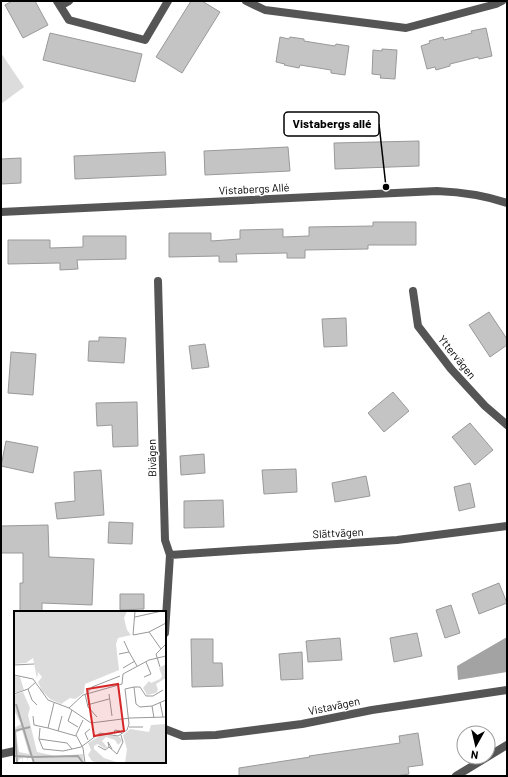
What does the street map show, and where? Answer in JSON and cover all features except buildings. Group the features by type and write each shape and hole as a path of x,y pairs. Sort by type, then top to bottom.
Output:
{"street":[{"path":"70,1 59,4 69,20 145,40 168,1"},
{"path":"246,1 265,10 406,28 496,4 502,1"},
{"name":"Vistabergs Allé","path":"1,212 437,191 461,192 507,203"},
{"name":"Bivägen","path":"158,281 165,540 170,555 166,617"},
{"name":"Yttervägen","path":"413,291 418,326 451,369 485,406 507,425"},
{"name":"Slättvägen","path":"170,555 397,540 507,526"},
{"name":"Vistavägen","path":"166,729 183,736 216,735 302,724 372,710 507,690"},
{"path":"456,776 507,745"},
{"path":"1,754 14,751"}],"shaded area":[{"path":"1,53 24,87 1,104"},
{"path":"507,637 507,672 458,680 457,666"}],"place":[{"name":"Vistabergs allé","path":"386,187"}]}
